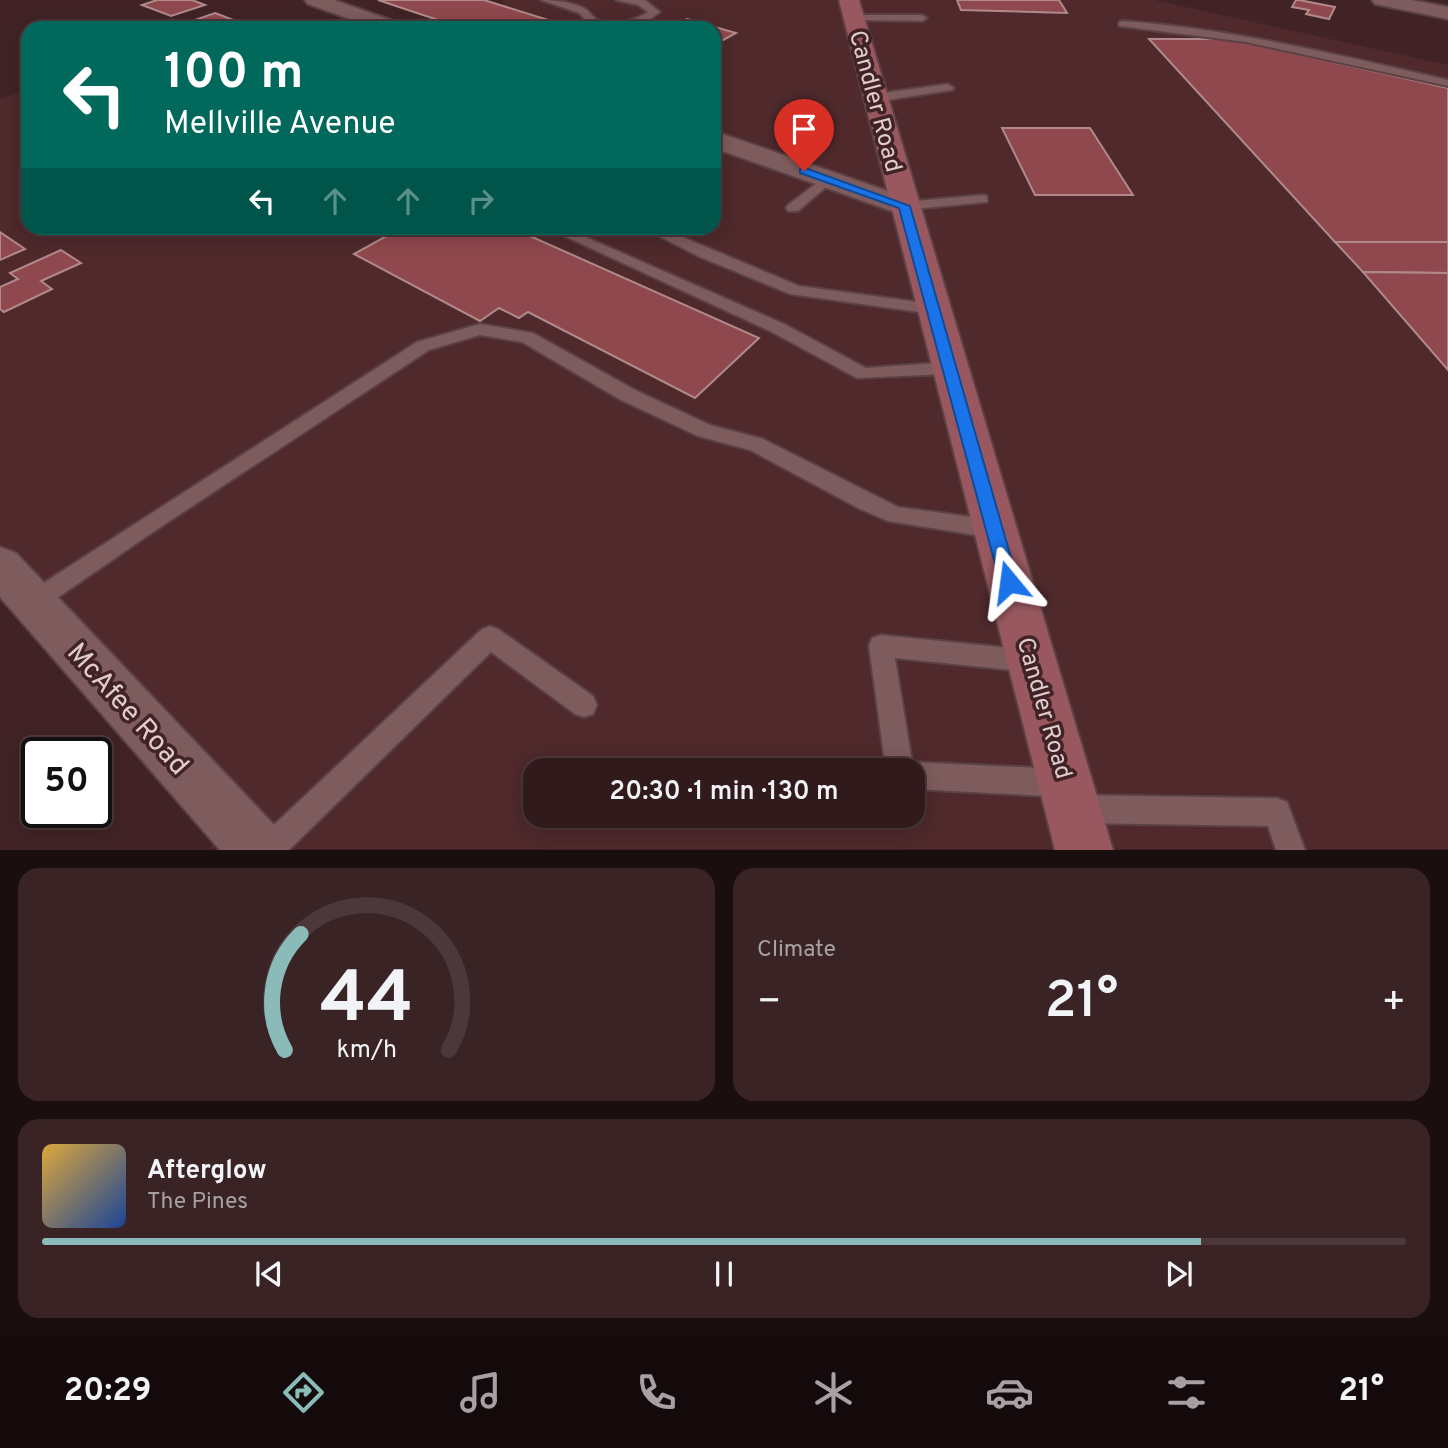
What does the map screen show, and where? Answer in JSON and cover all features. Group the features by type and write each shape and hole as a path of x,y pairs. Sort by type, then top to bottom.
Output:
{"main road":[{"name":"Candler Road","path":"851,9 1074,814"}],"street":[{"path":"314,0 375,21"},
{"path":"1381,0 1448,11"},
{"path":"1438,0 1448,11"},
{"path":"721,141 904,206"},
{"name":"McAfee Road","path":"0,566 259,849"}],"lane":[{"path":"546,0 583,10 592,21"},
{"path":"621,0 642,2 655,12 641,21"},
{"path":"851,9 922,18"},
{"path":"1123,24 1169,26 1235,35 1448,83"},
{"path":"875,98 948,88"},
{"path":"793,208 827,179"},
{"path":"904,206 982,200"},
{"path":"570,235 778,328 863,374 949,368"},
{"path":"665,235 796,291 933,309"},
{"path":"33,602 423,346 480,329 527,337 628,395 705,431 756,444 867,503 896,515 994,529"},
{"path":"268,849 490,637 584,705"},
{"path":"898,758 881,646 1031,661"},
{"path":"925,778 1074,814 1277,812 1291,849"}],"shaded area":[{"path":"503,0 1154,0 1448,65 1448,849 209,849 225,828 0,578 0,99 21,92 21,235 470,235 491,244 504,235 721,235 721,21 501,21"}],"building":[{"path":"157,0 192,0 205,5 171,16 142,5"},
{"path":"378,0 484,0 552,21 441,21"},
{"path":"957,0 1059,0 1067,13 961,10"},
{"path":"1296,0 1335,7 1329,19 1306,14 1309,10 1292,7"},
{"path":"215,13 236,21 192,21"},
{"path":"721,29 736,33 721,41"},
{"path":"1149,39 1231,39 1448,88 1448,242 1335,242"},
{"path":"1002,128 1090,128 1133,195 1035,195"},
{"path":"0,232 25,249 0,260"},
{"path":"388,235 528,235 759,338 695,398 528,312 519,318 499,308 480,321 354,254"},
{"path":"1335,242 1448,242 1448,273 1363,272"},
{"path":"61,250 81,263 41,281 52,289 4,312 0,309 0,287 18,279 10,273"},
{"path":"1363,272 1448,273 1448,370"}],"route":[{"path":"804,171 904,206 1009,582"}]}
